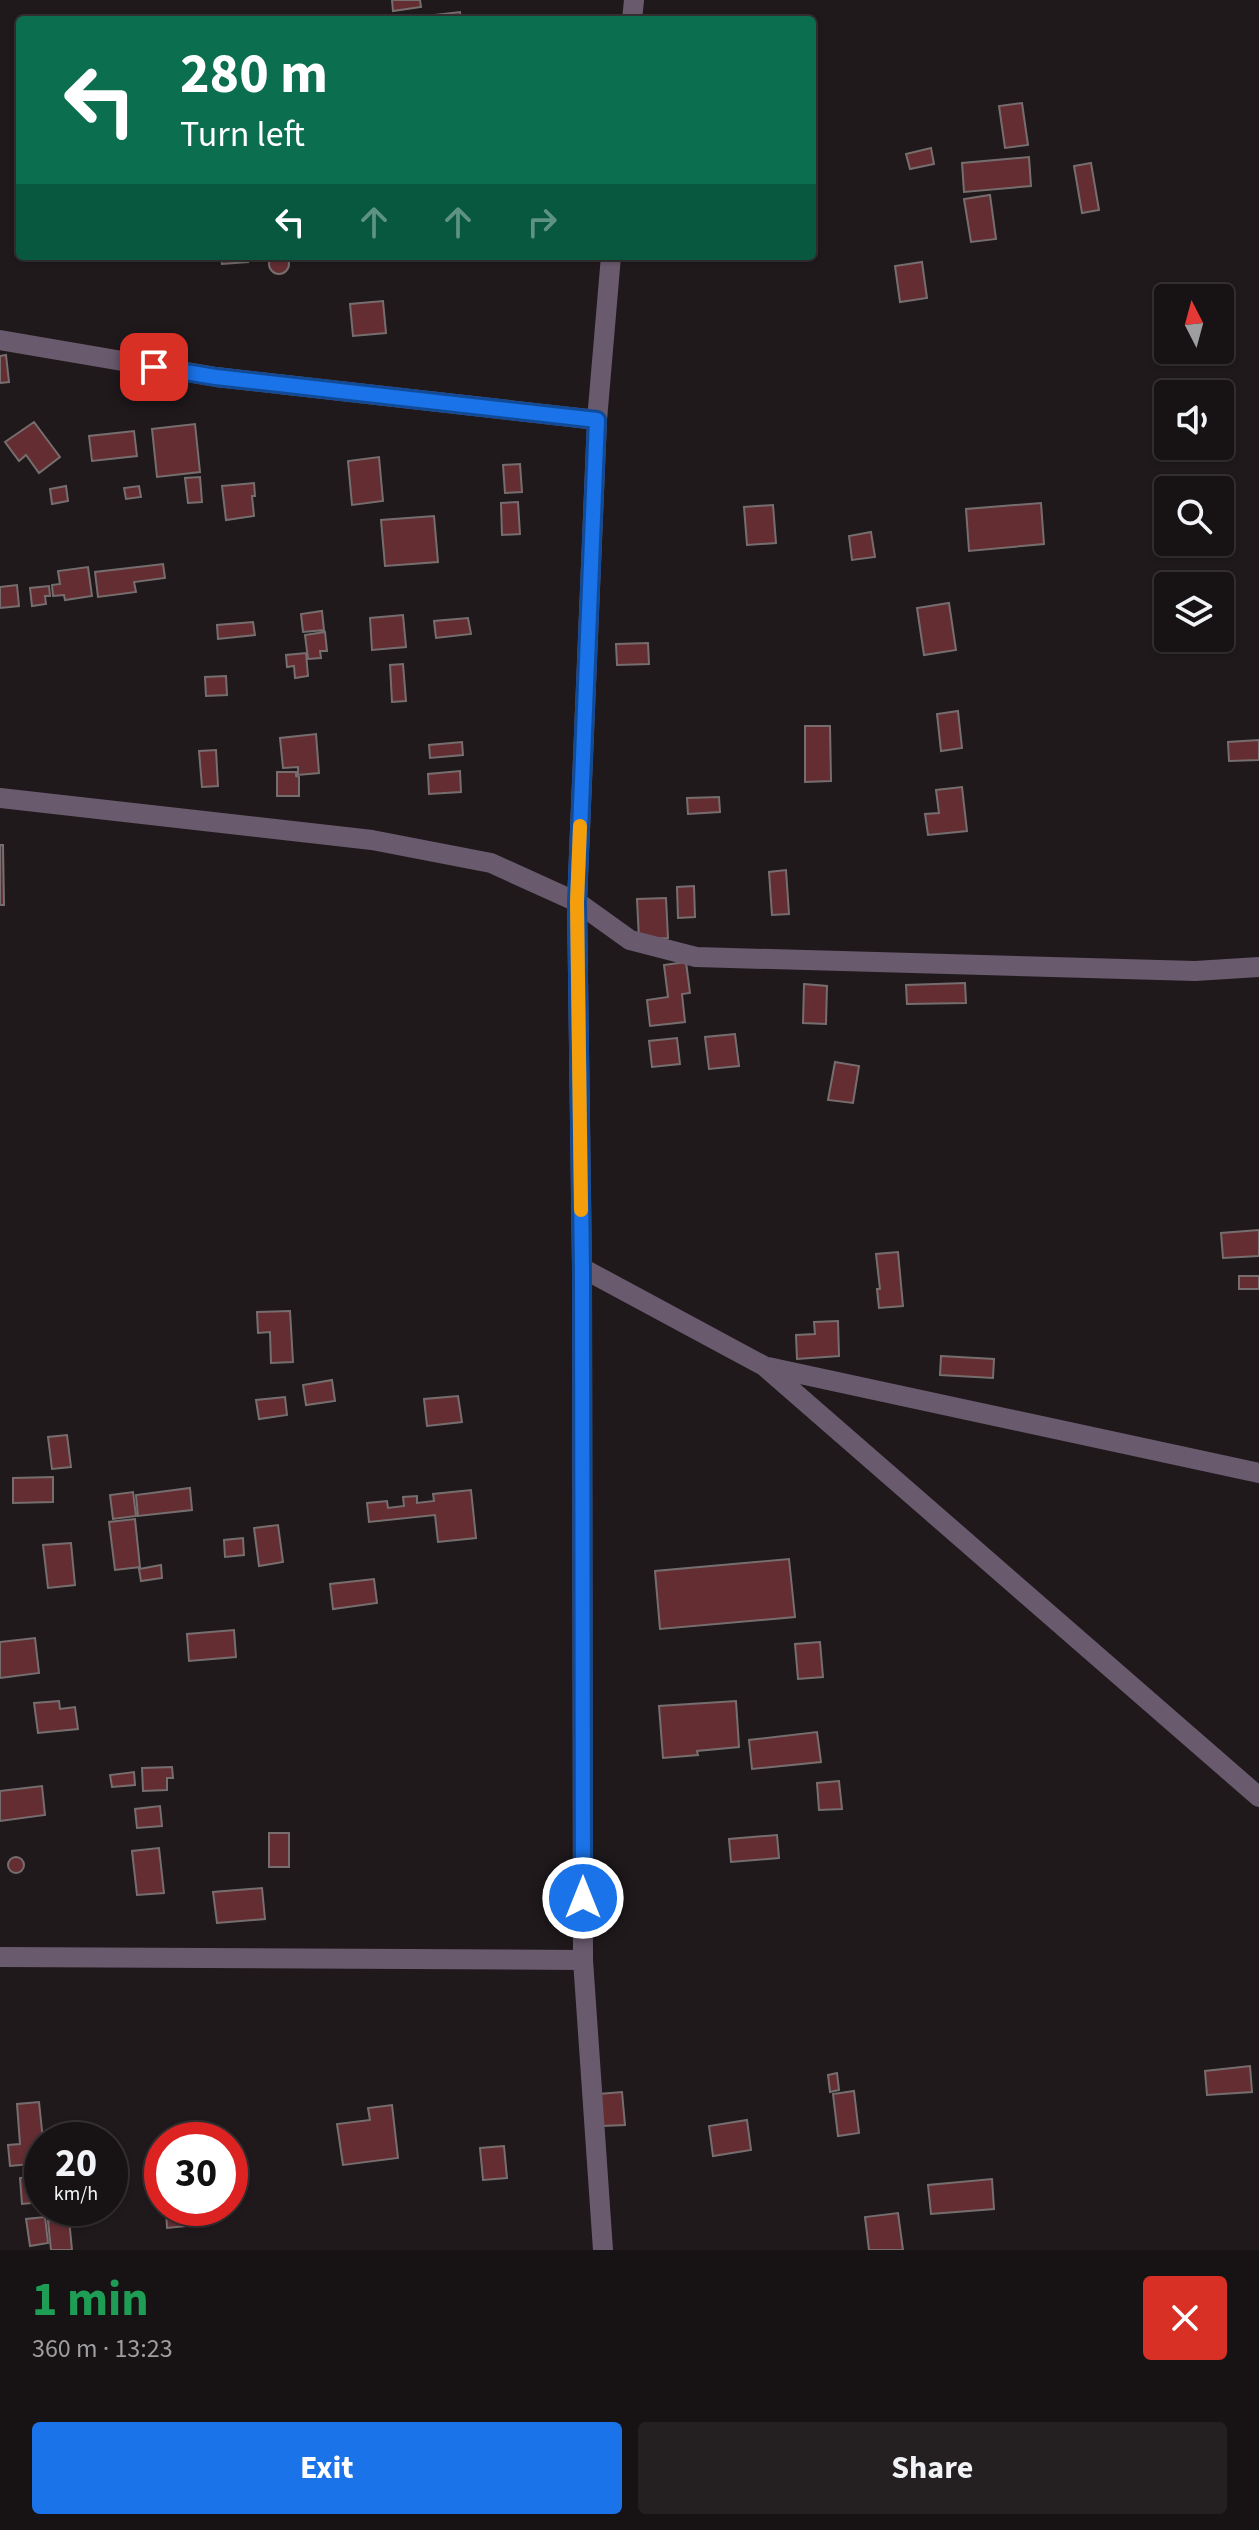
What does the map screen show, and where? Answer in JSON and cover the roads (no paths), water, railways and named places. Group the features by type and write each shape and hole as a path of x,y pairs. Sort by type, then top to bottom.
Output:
{"street":[{"path":"603,2250 583,1960 582,1268 577,902 597,420 611,260"},
{"path":"0,340 216,377 597,420"},
{"path":"0,798 372,840 491,863 577,902 630,940 696,957 1195,971 1259,967"},
{"path":"582,1268 764,1366 1259,1797"},
{"path":"764,1366 1259,1473"},
{"path":"0,1957 583,1960"}]}
